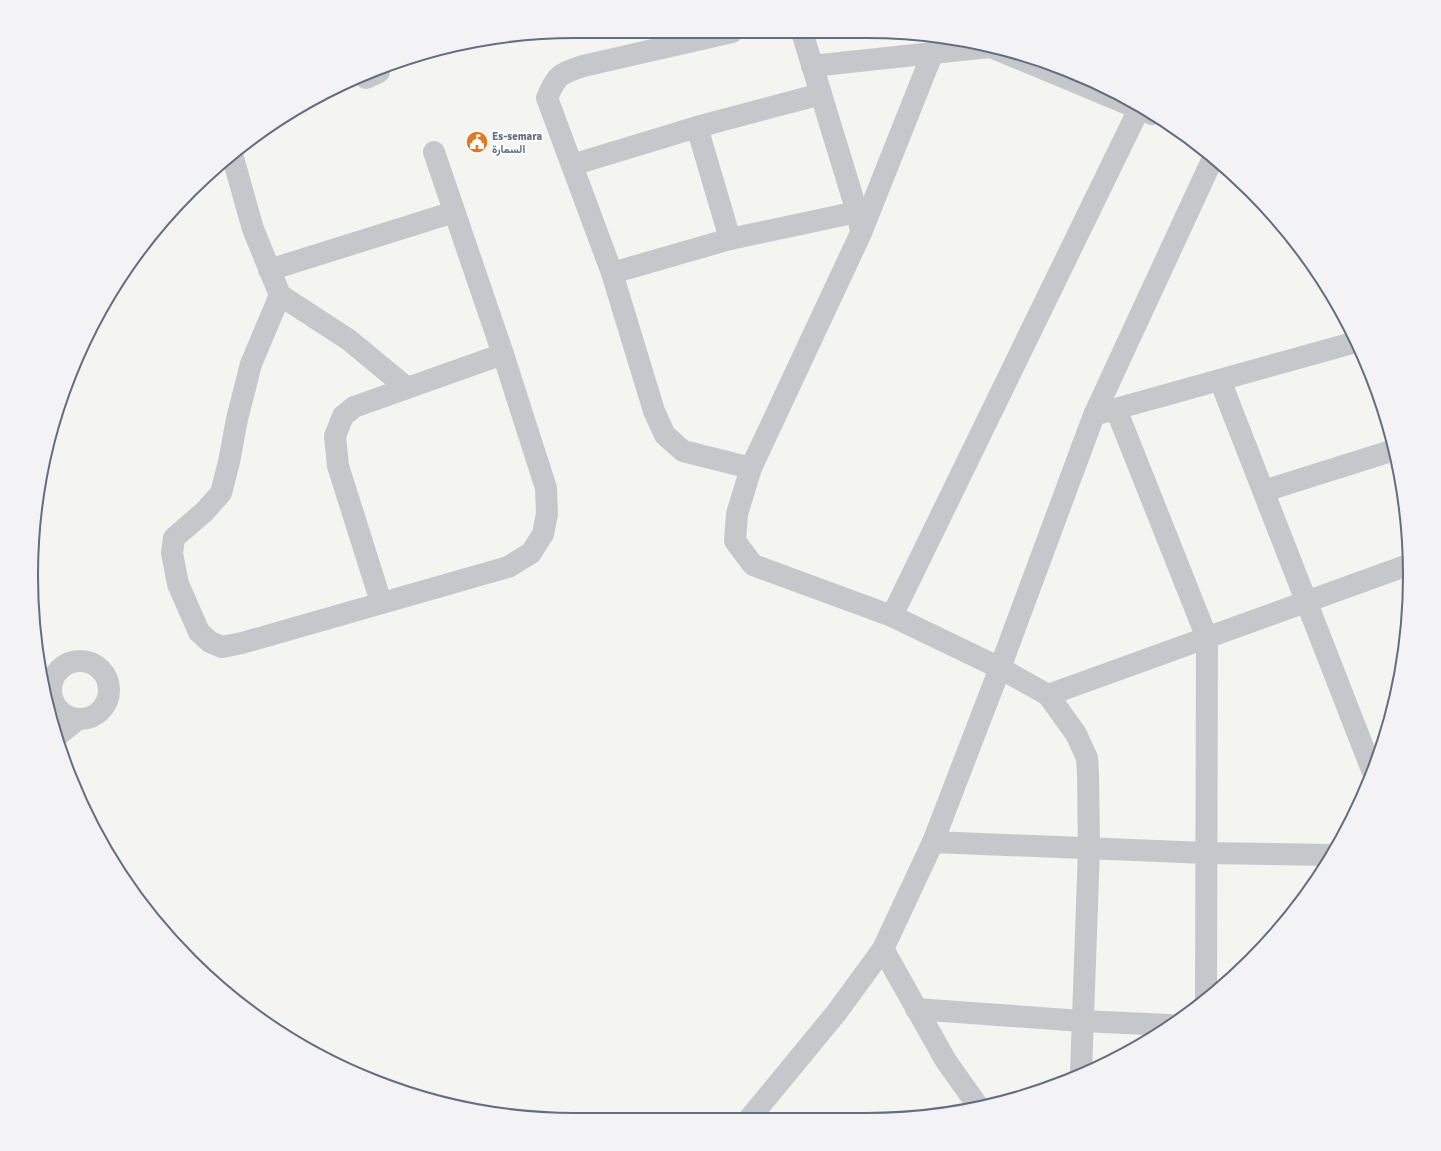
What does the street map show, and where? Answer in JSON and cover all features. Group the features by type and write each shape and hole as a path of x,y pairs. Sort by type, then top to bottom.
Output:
{"street":[{"path":"706,38 584,66 564,73 554,82 548,98 612,273 654,411 665,435 683,451 752,468"},
{"path":"804,38 857,212 861,233"},
{"path":"812,66 972,49"},
{"path":"933,52 861,233 752,468 736,514 735,541 753,565 892,616 1000,668 1048,695 1076,734 1087,758 1090,850 1081,1068"},
{"path":"1038,67 1111,98"},
{"path":"572,165 697,127 821,94"},
{"path":"892,616 1144,116"},
{"path":"697,127 730,239"},
{"path":"280,295 251,364 221,493 204,512 174,538 172,553 178,584 199,632 210,642 222,647 242,643 508,567 531,553 543,534 547,514 546,488 503,354 434,152"},
{"path":"234,161 253,228 280,295 349,340 407,388"},
{"path":"754,1113 837,1012 883,949 933,842 1000,668 1094,415 1211,164"},
{"path":"269,270 454,212"},
{"path":"612,273 730,239 857,212"},
{"path":"1094,415 1350,344"},
{"path":"382,602 338,466 335,436 343,416 354,407 503,354"},
{"path":"1220,380 1369,762"},
{"path":"1116,409 1207,638 1206,991"},
{"path":"1264,492 1389,452"},
{"path":"1048,695 1403,567"},
{"path":"51,693 55,675 70,663 79,661 96,667 103,673 107,681 109,690 107,700 103,708 88,718 78,719 68,717 53,703"},
{"path":"62,732 78,719"},
{"path":"933,842 1090,850 1324,855"},
{"path":"883,949 946,1061 975,1102"},
{"path":"916,1010 1160,1025"}],"place":[{"name":"Es-semara السمارة","path":"477,142"}]}
